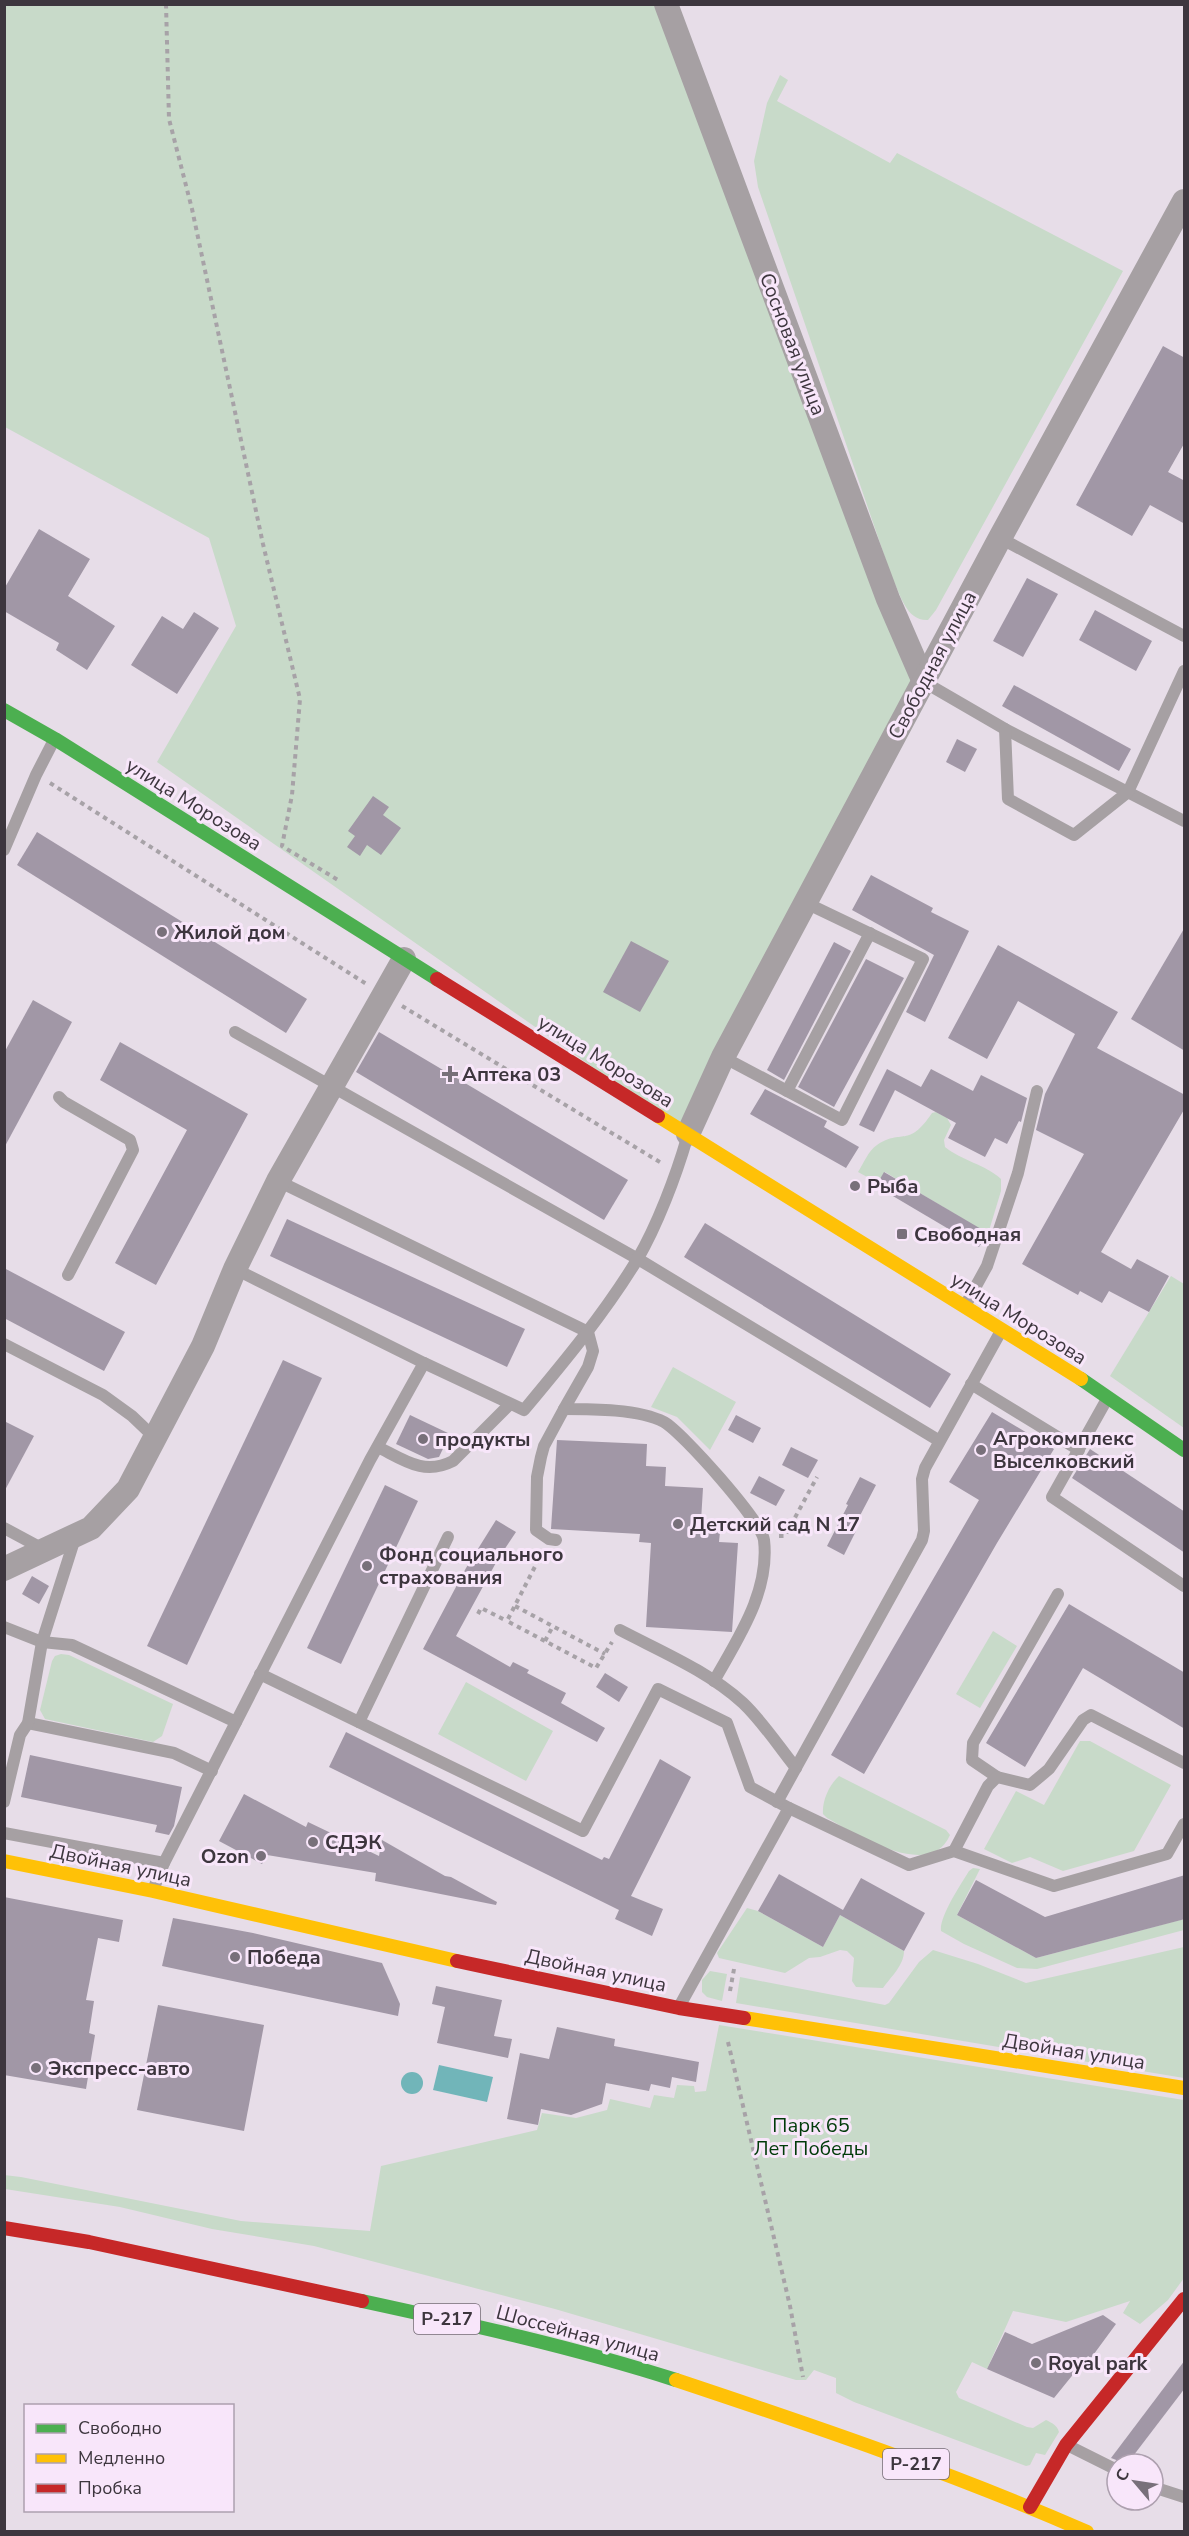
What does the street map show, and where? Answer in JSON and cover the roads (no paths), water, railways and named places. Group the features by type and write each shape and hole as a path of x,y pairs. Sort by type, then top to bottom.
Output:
{"main road":[{"name":"улица Морозова","path":"4,710 55,739 404,959 965,1306 1185,1450"},
{"name":"Двойная улица","path":"4,1861 153,1891 479,1966 679,2007 1185,2088"},
{"name":"Шоссейная улица","path":"4,2228 89,2242 297,2286 488,2328 629,2365 801,2422 1030,2507 1087,2532"},
{"path":"1030,2507 1066,2445 1185,2299"}],"street":[{"name":"Сосновая улица","path":"666,4 888,599 924,682"},
{"name":"Свободная улица","path":"688,1134 723,1057 1000,538 1185,201"},
{"path":"4,1569 91,1528 128,1489 203,1346 235,1269 278,1181 404,959"}],"lane":[{"path":"1000,538 1185,636"},
{"path":"1005,729 1008,799 1074,835 1128,792 1185,671"},
{"path":"924,682 1005,729 1185,821"},
{"path":"4,850 36,775 55,739"},
{"path":"723,1057 842,1120 923,959 806,903"},
{"path":"787,1091 870,933"},
{"path":"236,1032 638,1259 938,1440"},
{"path":"965,1306 987,1266 1018,1173 1037,1091"},
{"path":"59,1096 64,1102 130,1140 133,1150 68,1275"},
{"path":"235,1269 524,1410 588,1332 638,1259 677,1173 688,1134"},
{"path":"278,1181 588,1332 593,1350 588,1367 544,1446 537,1477 536,1530 553,1540"},
{"path":"777,1802 922,1539 924,1531 922,1479 938,1440 1001,1330"},
{"path":"4,1344 104,1395 132,1416 155,1438"},
{"path":"153,1891 164,1863 260,1674 424,1363"},
{"path":"971,1384 1079,1450"},
{"path":"1108,1398 1052,1497 1185,1586"},
{"path":"378,1447 421,1467 442,1466 453,1461 510,1404"},
{"path":"564,1409 643,1415 664,1422 678,1432 760,1527 763,1537 762,1582 751,1613 714,1681"},
{"path":"4,1528 45,1550"},
{"path":"4,1802 20,1735 28,1724 42,1642 76,1535"},
{"path":"358,1722 448,1537"},
{"path":"1058,1594 973,1743 972,1760 997,1777 1030,1785 1048,1769 1083,1720 1091,1715 1185,1763"},
{"path":"4,1627 42,1642 72,1646 237,1722"},
{"path":"620,1629 714,1681 745,1705 796,1768"},
{"path":"260,1674 583,1831 658,1689 727,1723 750,1787 909,1865 954,1851 1054,1886 1167,1854 1185,1824"},
{"path":"28,1724 174,1753 212,1771"},
{"path":"954,1851 988,1786 997,1777"},
{"path":"679,2007 789,1808"},
{"path":"4,1833 164,1863"},
{"path":"1066,2445 1105,2464"},
{"path":"1165,2491 1185,2497"}],"water":[{"path":"439,2065 493,2077 487,2102 433,2090"},
{"path":"412,2072 420,2075 423,2083 420,2091 412,2094 404,2091 401,2083 404,2075"}],"place":[{"name":"Жилой дом","path":"162,932"},
{"name":"Аптека 03","path":"450,1074"},
{"name":"Рыба","path":"855,1186"},
{"name":"Свободная","path":"902,1234"},
{"name":"продукты","path":"423,1439"},
{"name":"Агрокомплекс Выселковский","path":"981,1450"},
{"name":"Детский сад N 17","path":"678,1524"},
{"name":"Фонд социального страхования","path":"367,1566"},
{"name":"СДЭК","path":"313,1842"},
{"name":"Ozon","path":"261,1856"},
{"name":"Победа","path":"235,1957"},
{"name":"Экспресс-авто","path":"36,2068"},
{"name":"Royal park","path":"1036,2363"}],"park label":[{"name":"Парк 65 Лет Победы","path":"811,2136"}]}
